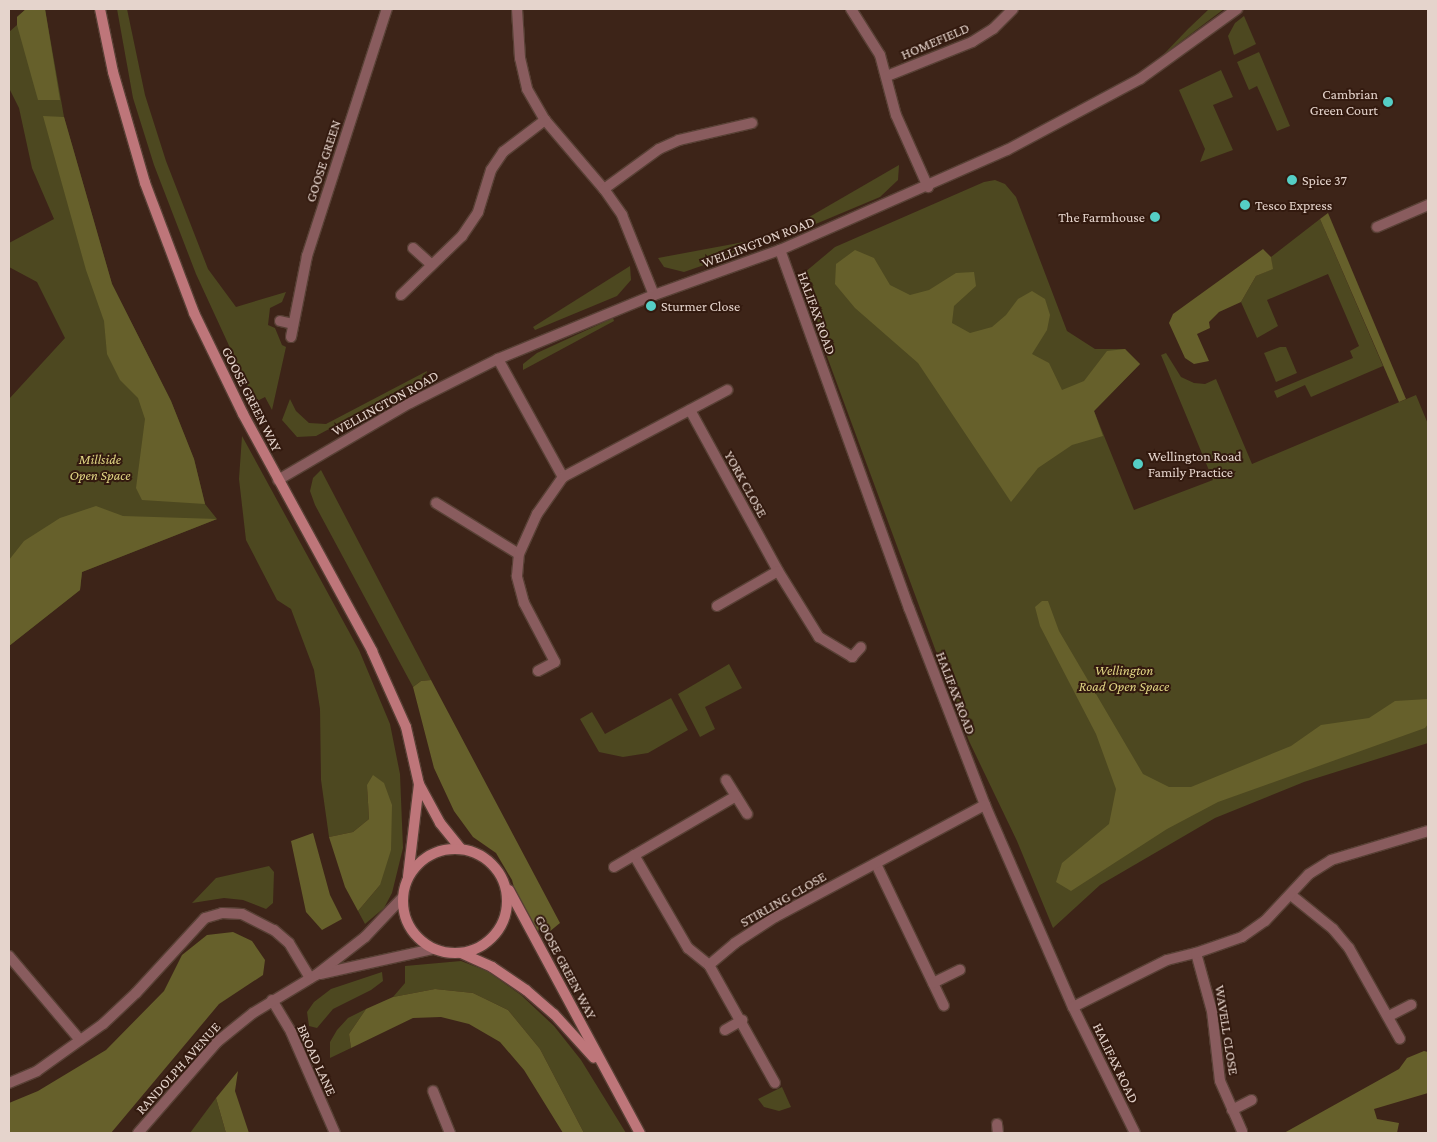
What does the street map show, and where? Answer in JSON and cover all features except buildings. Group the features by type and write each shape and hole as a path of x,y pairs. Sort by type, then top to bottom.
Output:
{"main road":[{"name":"GOOSE GREEN WAY","path":"100,9 128,127 165,239 215,358 278,480 387,681 406,727 419,784 440,823 460,848"},
{"name":"GOOSE GREEN WAY","path":"408,876 419,784"},
{"path":"460,848 487,859 504,882 506,913 500,928 477,949 461,953 433,949 410,928 402,898 408,876 417,864 430,854 460,848"},
{"name":"GOOSE GREEN WAY","path":"504,882 640,1133"},
{"name":"GOOSE GREEN WAY","path":"461,953 492,967 526,990 554,1014 602,1066"}],"street":[{"name":"GOOSE GREEN","path":"291,337 307,256 387,9"},
{"path":"517,9 520,58 527,89 545,120 604,188 622,215 654,295"},
{"name":"HOMEFIELD","path":"850,9 880,55 888,76 896,115 928,188"},
{"name":"HOMEFIELD","path":"888,76 972,42 993,29 1014,9"},
{"name":"WELLINGTON ROAD","path":"278,480 410,403 498,359 654,295 780,250 928,188 1023,142 1140,79 1237,9"},
{"path":"401,295 462,236 478,212 491,170 504,152 545,120"},
{"path":"604,188 659,149 679,140 752,123"},
{"path":"1377,227 1428,205"},
{"path":"413,248 432,265"},
{"name":"HALIFAX ROAD","path":"780,250 909,608 985,805 1073,1007 1135,1133"},
{"path":"280,321 293,324"},
{"path":"498,359 564,477"},
{"path":"538,671 555,662 524,604 517,576 519,554 537,514 564,477 727,390"},
{"name":"YORK CLOSE","path":"690,410 778,571 819,637 852,657 861,647"},
{"path":"436,503 519,554"},
{"path":"717,606 778,571"},
{"path":"726,780 747,814"},
{"path":"614,867 736,796"},
{"name":"STIRLING CLOSE","path":"709,965 735,943 775,917 985,805"},
{"path":"1073,1007 1151,966 1196,954 1242,937 1265,921 1309,874 1331,860 1428,831"},
{"path":"634,855 688,948 709,965 742,1020 775,1082"},
{"path":"876,864 944,1006"},
{"path":"1291,895 1333,929 1349,948 1389,1016 1400,1039"},
{"name":"RANDOLPH AVENUE","path":"138,1133 217,1042 272,1000 313,977 378,926 402,898"},
{"path":"9,1083 37,1071 80,1040 136,993 204,918 222,913 242,914 274,930 289,943 313,977"},
{"name":"RANDOLPH AVENUE","path":"313,977 433,949"},
{"name":"WAVELL CLOSE","path":"1196,954 1212,1011 1220,1081 1242,1131"},
{"path":"9,956 80,1040"},
{"path":"933,983 960,970"},
{"name":"BROAD LANE","path":"272,1000 291,1032 335,1133"},
{"path":"1389,1016 1411,1005"},
{"path":"725,1030 742,1020"},
{"path":"433,1091 450,1133"},
{"path":"1232,1110 1252,1100"}],"green space":[{"name":"Millside Open Space","path":"26,9 45,9 64,117 112,284 171,401 194,459 205,504 217,519 82,572 80,590 9,646 9,399 65,338 37,282 9,267 9,243 54,219 32,168 19,108 9,88 9,32 17,25 17,17"},
{"path":"117,9 127,9 145,95 166,161 208,269 236,307 286,292 282,302 270,308 268,325 275,328 282,345 286,347 272,410 265,397 255,402 196,274 154,165 133,98"},
{"path":"1209,9 1224,9 1163,55 1188,29"},
{"path":"1244,16 1256,44 1234,55 1228,36 1235,23"},
{"path":"1259,52 1290,126 1277,131 1257,86 1249,90 1237,62"},
{"path":"1221,70 1233,97 1213,105 1233,150 1200,162 1205,149 1179,90"},
{"path":"899,165 898,180 880,197 787,236 785,231"},
{"name":"Wellington Road Open Space","path":"995,180 1005,184 1016,197 1067,331 1095,349 1125,349 1140,364 1094,411 1134,510 1213,480 1161,355 1166,353 1181,377 1194,383 1205,384 1216,379 1252,464 1416,395 1428,424 1428,743 1304,782 1215,818 1100,885 1053,928 1017,841 969,741 798,278 835,247 984,182"},
{"path":"1320,219 1383,366 1311,397 1305,385 1277,398 1274,391 1353,358 1350,351 1359,346 1328,274 1267,300 1278,326 1257,338 1241,302 1256,276 1272,269 1271,257"},
{"path":"765,238 767,243 684,272 664,267 658,258"},
{"path":"630,266 631,280 617,296 535,330 533,327"},
{"path":"613,318 614,321 523,370 523,364 537,353"},
{"path":"1280,347 1286,347 1297,373 1276,382 1264,353"},
{"path":"427,371 425,378 316,436 297,437 282,420 290,399 296,411 309,423 326,424"},
{"path":"242,436 359,650 390,724 400,774 403,848 392,893 384,908 365,924 358,911 380,885 367,785 369,819 353,832 329,837 321,780 320,709 314,670 291,609 277,600 246,540 239,479"},
{"path":"321,470 431,680 421,681 413,687 315,505 310,491 313,478"},
{"path":"729,664 742,688 705,707 715,729 700,737 678,694"},
{"path":"671,698 688,730 648,753 623,757 599,752 580,719 592,712 605,734"},
{"path":"269,866 274,872 273,903 266,909 243,900 224,898 192,903 216,878"},
{"path":"461,961 487,971 521,995 554,1026 581,1060 626,1133 584,1133 540,1049 508,1010 473,993 435,989 393,997 405,983 405,966"},
{"path":"382,972 383,981 371,990 333,1009 317,1028 309,1026 307,1012 314,1002 331,989"},
{"path":"366,1009 349,1034 351,1048 330,1058 330,1042 337,1030 348,1018"},
{"path":"782,1087 791,1107 779,1111 764,1107 758,1099"},
{"path":"216,1098 226,1133 190,1133"}],"shaded area":[{"path":"26,9 45,9 60,100 38,100 17,25 17,17"},
{"path":"43,116 64,117 112,284 171,401 194,459 205,504 142,500 136,488 145,419 138,398 120,380 107,354 104,321 86,270"},
{"path":"1328,213 1406,399 1399,402 1320,219"},
{"path":"1263,249 1271,257 1273,269 1256,276 1241,302 1219,312 1209,322 1210,328 1197,334 1209,361 1194,364 1185,358 1169,323 1173,314"},
{"path":"855,250 874,258 890,285 910,295 929,290 956,273 974,272 976,286 954,306 952,323 970,333 992,327 1006,315 1018,299 1032,291 1045,299 1050,315 1047,330 1032,354 1049,363 1062,390 1084,381 1107,351 1125,349 1140,364 1094,411 1103,436 1072,445 1038,468 1011,502 918,363 855,308 835,284 836,264"},
{"path":"96,506 123,516 217,519 82,572 80,590 9,646 9,560 24,541 60,518"},
{"path":"1042,601 1048,601 1059,631 1143,774 1169,787 1191,787 1291,746 1321,725 1369,718 1395,701 1428,699 1428,724 1425,728 1218,802 1167,829 1071,891 1056,882 1062,863 1109,824 1116,789 1096,734 1040,626 1035,607"},
{"path":"431,680 560,923 549,932 534,930 520,909 512,880 496,853 473,837 454,811 434,768 413,687 421,681"},
{"path":"373,775 384,783 392,805 391,850 380,885 358,911 345,887 329,837 353,832 369,819 367,785"},
{"path":"313,833 330,895 342,919 322,930 306,912 291,841"},
{"path":"233,932 252,941 265,960 263,975 219,1004 111,1133 9,1133 9,1103 38,1091 106,1050 164,991 182,955 207,935"},
{"path":"435,989 473,993 508,1010 540,1049 584,1133 563,1133 524,1070 500,1042 469,1024 441,1017 413,1018 351,1048 349,1034 366,1009 393,997"},
{"path":"1424,1051 1428,1052 1428,1093 1374,1109 1377,1119 1399,1123 1397,1133 1284,1133 1399,1069 1407,1058"},
{"path":"238,1071 235,1091 249,1133 226,1133 216,1098"}],"place":[{"name":"Cambrian Green Court","path":"1388,102"},
{"name":"Spice 37","path":"1292,180"},
{"name":"Tesco Express","path":"1245,205"},
{"name":"The Farmhouse","path":"1155,217"},
{"name":"Sturmer Close","path":"651,306"},
{"name":"Wellington Road Family Practice","path":"1138,464"}]}
